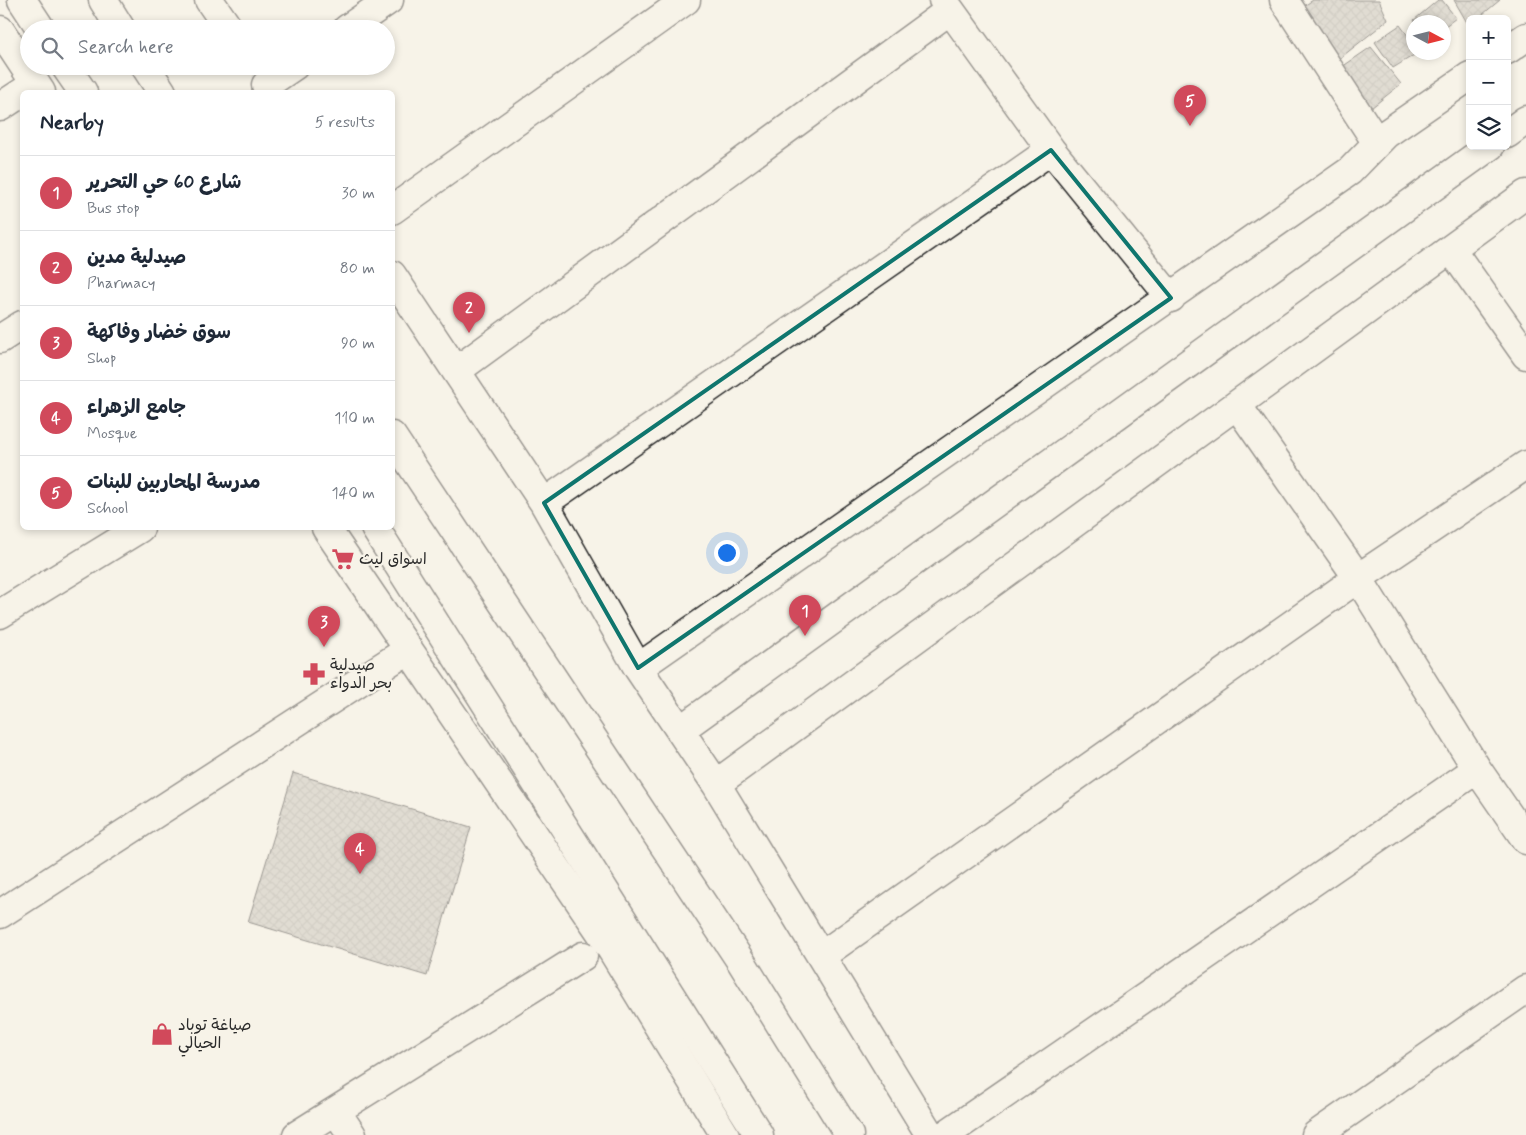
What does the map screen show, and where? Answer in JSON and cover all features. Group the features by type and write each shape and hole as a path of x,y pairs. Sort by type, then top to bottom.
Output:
{"street":[{"path":"22,0 35,20"},
{"path":"103,0 116,20"},
{"path":"210,0 222,20"},
{"path":"360,20 388,0"},
{"path":"395,208 686,0"},
{"path":"1284,0 1377,143"},
{"path":"456,371 947,5 1051,150 1171,298"},
{"path":"0,30 20,61"},
{"path":"1511,47 1526,37"},
{"path":"29,75 38,88"},
{"path":"71,75 82,90"},
{"path":"151,75 161,90"},
{"path":"263,81 275,75"},
{"path":"638,668 1171,298 1350,171 1386,134 1466,79"},
{"path":"0,106 20,97"},
{"path":"1511,131 1526,120"},
{"path":"544,503 1051,150"},
{"path":"680,730 1484,150"},
{"path":"716,784 1526,194"},
{"path":"1451,249 1526,355"},
{"path":"395,280 544,503 638,668 716,784 930,1135"},
{"path":"0,339 20,326"},
{"path":"1237,405 1358,578 1477,769 1526,840"},
{"path":"395,441 736,954 849,1135"},
{"path":"821,956 1358,578 1526,465"},
{"path":"0,614 137,530"},
{"path":"327,530 605,939 725,1135"},
{"path":"376,530 759,1135"},
{"path":"0,914 408,650"},
{"path":"944,1135 1477,769"},
{"path":"297,1135 583,956"},
{"path":"1316,1135 1526,989"},
{"path":"336,1111 352,1135"}],"highlighted area":[{"path":"1051,150 1171,298 638,668 544,503"}],"building":[{"path":"1313,0 1379,0 1388,20 1339,59 1304,6"},
{"path":"1438,0 1442,0 1456,18 1451,22 1451,15 1420,15"},
{"path":"1454,0 1500,0 1482,15 1466,15 1466,21"},
{"path":"1400,25 1406,33 1406,60 1393,68 1375,42"},
{"path":"1371,47 1401,84 1371,108 1339,69"},
{"path":"293,773 471,827 427,976 248,922"}],"place":[{"name":"مدرسة المحاربين للبنات","path":"1190,126"},
{"name":"صيدلية مدين","path":"469,333"},
{"name":"اسواق ليث","path":"343,559"},
{"name":"شارع 60 حي التحرير","path":"805,636"},
{"name":"سوق خضار وفاكهة","path":"324,647"},
{"name":"صيدلية بحر الدواء","path":"314,674"},
{"name":"جامع الزهراء","path":"360,874"},
{"name":"صياغة توباد الحيالي","path":"162,1034"}]}
